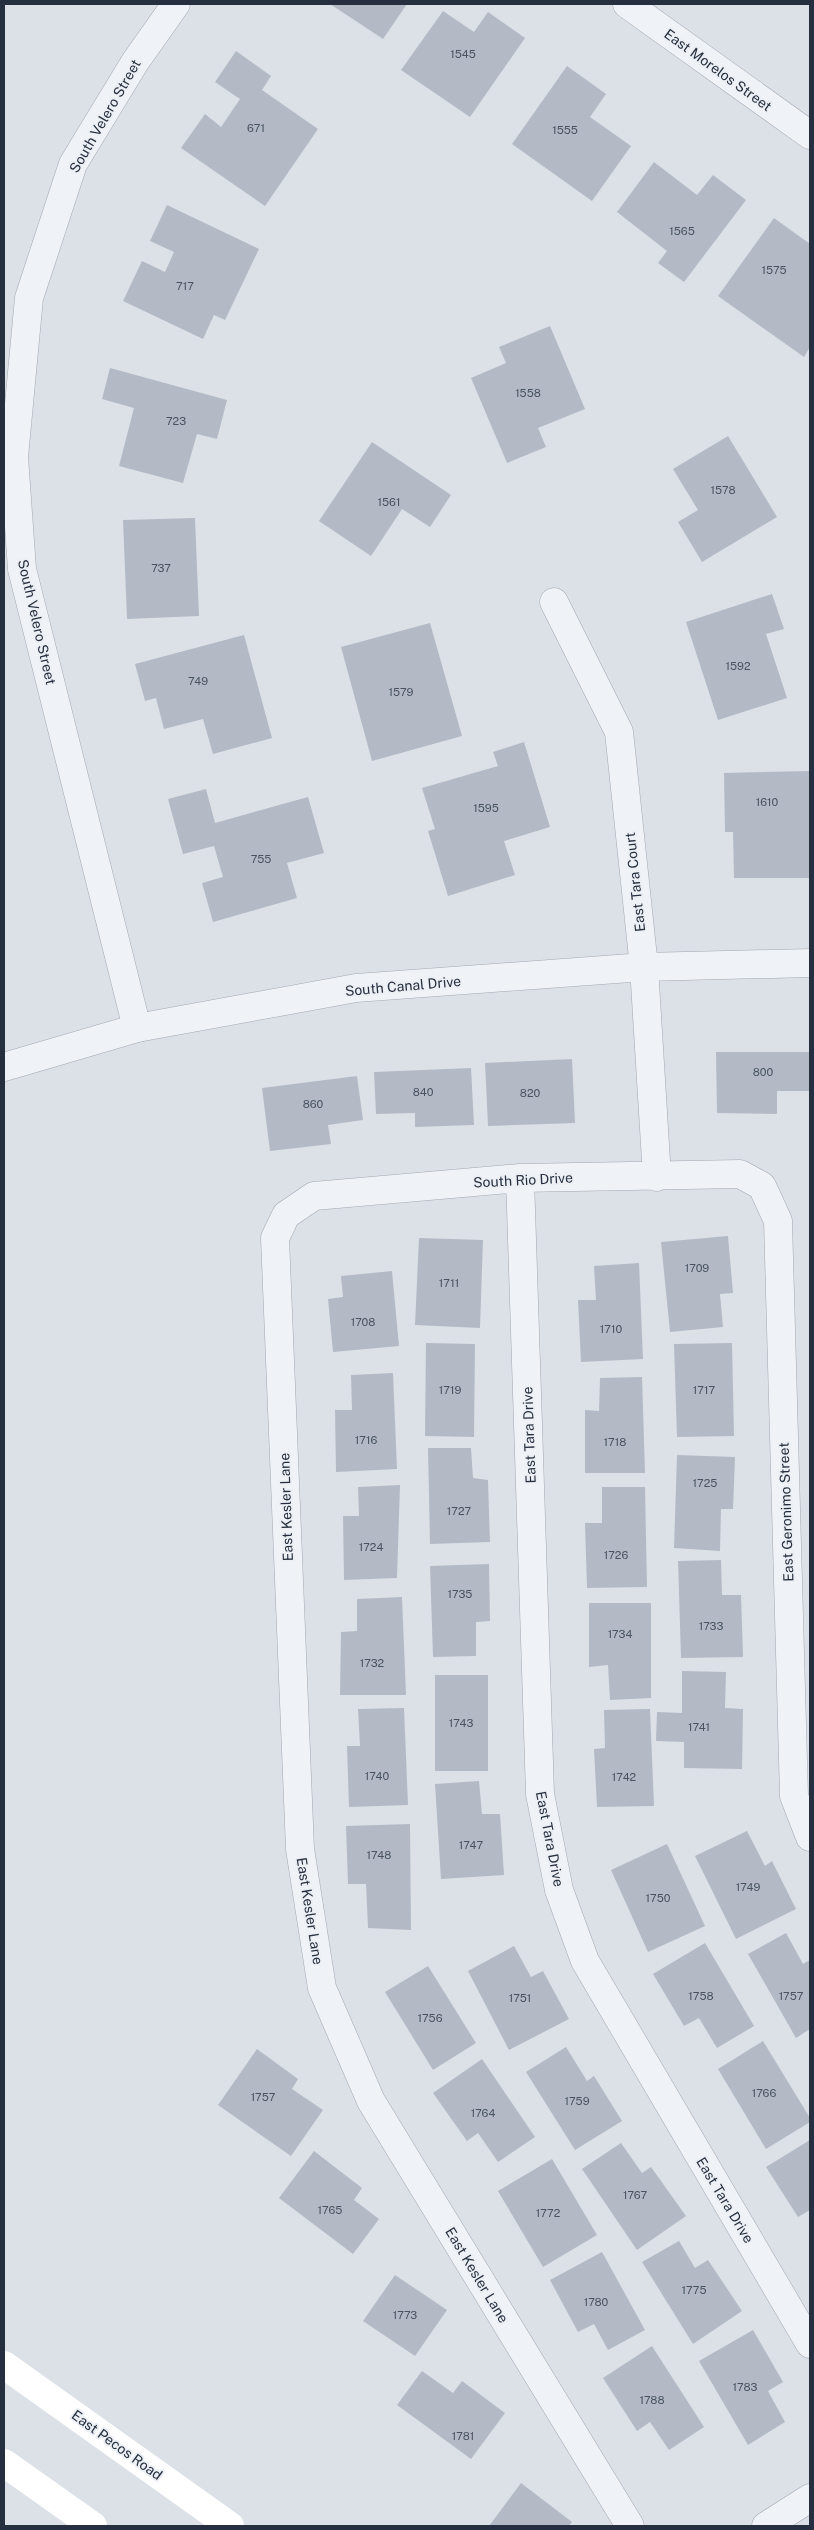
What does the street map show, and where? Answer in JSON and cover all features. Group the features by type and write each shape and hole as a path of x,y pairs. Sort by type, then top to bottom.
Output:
{"main road":[{"name":"East Pecos Road","path":"4,2364 230,2526"},
{"path":"4,2463 93,2526"}],"street":[{"name":"South Velero Street","path":"137,1028 22,569 14,457 29,298 73,164 135,62 176,4"},
{"name":"East Morelos Street","path":"627,4 810,136"},
{"name":"East Tara Court","path":"554,602 619,732 644,968 657,1177"},
{"name":"South Canal Drive","path":"4,1067 137,1028 356,988 644,968 810,963"},
{"name":"South Rio Drive","path":"286,1215 314,1196 520,1178 740,1174 762,1186"},
{"name":"East Tara Drive","path":"520,1178 540,1794 560,1890 585,1962 810,2344"},
{"name":"East Geronimo Street","path":"762,1186 778,1221 794,1796 810,1837"},
{"name":"East Kesler Lane","path":"286,1215 276,1238 300,1849 322,1988 371,2101 630,2526"},
{"path":"766,2526 810,2498"}],"building":[{"path":"330,4 407,4 383,39"},
{"path":"443,11 474,32 488,12 525,38 470,117 401,70"},
{"path":"236,51 271,76 262,90 318,129 265,206 181,148 205,114 221,127 240,99 215,82"},
{"path":"567,66 606,94 590,117 631,146 592,201 512,144"},
{"path":"654,162 697,195 713,175 746,200 684,282 658,263 667,251 617,212"},
{"path":"167,205 259,249 225,320 214,315 203,339 123,301 142,261 165,272 174,252 150,241"},
{"path":"774,218 810,244 810,347 804,357 718,296"},
{"path":"550,326 585,409 538,428 546,447 507,463 471,378 506,363 499,347"},
{"path":"110,368 227,400 217,439 197,434 183,483 119,466 134,408 102,399"},
{"path":"728,436 777,517 702,562 678,522 698,510 673,469"},
{"path":"372,442 451,495 430,527 402,509 371,556 319,521"},
{"path":"195,518 199,616 127,619 123,520"},
{"path":"772,594 784,629 766,634 787,698 718,720 686,622"},
{"path":"430,623 462,736 372,761 341,647"},
{"path":"244,635 272,738 213,754 203,719 164,729 156,698 145,701 135,664"},
{"path":"524,742 550,827 504,841 515,875 448,896 428,831 435,829 422,788 498,766 493,752"},
{"path":"810,771 810,878 734,878 733,832 725,832 724,773"},
{"path":"206,789 215,823 308,797 324,853 287,863 297,898 213,922 202,883 223,877 214,846 183,854 168,799"},
{"path":"716,1052 810,1052 810,1091 777,1091 777,1114 717,1113"},
{"path":"572,1059 575,1123 488,1126 485,1063"},
{"path":"471,1068 474,1125 415,1127 415,1113 376,1114 374,1072"},
{"path":"357,1076 363,1120 328,1125 331,1144 270,1151 262,1088"},
{"path":"728,1236 733,1293 720,1294 723,1327 670,1332 661,1242"},
{"path":"419,1238 483,1240 480,1328 415,1325"},
{"path":"639,1263 643,1359 581,1362 578,1300 596,1300 594,1266"},
{"path":"392,1271 399,1346 333,1352 328,1299 343,1297 341,1276"},
{"path":"426,1343 475,1344 474,1437 425,1436"},
{"path":"732,1343 734,1436 677,1437 674,1344"},
{"path":"393,1373 397,1469 336,1472 335,1410 352,1410 351,1375"},
{"path":"642,1377 645,1473 585,1473 585,1410 599,1411 600,1378"},
{"path":"428,1448 471,1448 473,1478 488,1480 490,1542 430,1544"},
{"path":"677,1455 735,1457 733,1509 721,1509 720,1551 674,1548"},
{"path":"400,1485 397,1578 344,1580 343,1516 359,1516 358,1487"},
{"path":"602,1487 645,1487 647,1587 587,1588 585,1523 602,1523"},
{"path":"721,1560 722,1595 741,1595 743,1657 681,1658 678,1561"},
{"path":"489,1564 490,1621 476,1622 476,1656 433,1657 430,1566"},
{"path":"402,1597 406,1695 340,1695 341,1632 357,1631 357,1599"},
{"path":"589,1603 651,1603 651,1698 610,1700 608,1665 589,1667"},
{"path":"682,1671 726,1672 725,1708 743,1709 742,1769 684,1768 684,1742 656,1741 657,1712 682,1713"},
{"path":"435,1675 488,1675 488,1771 435,1771"},
{"path":"404,1708 408,1805 349,1807 347,1746 360,1746 358,1709"},
{"path":"650,1709 654,1806 597,1807 594,1749 605,1748 604,1710"},
{"path":"479,1781 482,1814 500,1814 504,1875 441,1879 435,1784"},
{"path":"410,1824 411,1930 368,1928 366,1884 348,1884 346,1826"},
{"path":"747,1831 765,1866 772,1861 796,1909 736,1939 695,1856"},
{"path":"667,1844 705,1926 648,1952 611,1870"},
{"path":"786,1933 803,1964 810,1960 810,2029 796,2038 748,1954"},
{"path":"705,1943 754,2026 717,2048 699,2018 684,2026 653,1974"},
{"path":"514,1946 531,1977 543,1971 569,2019 509,2050 468,1971"},
{"path":"428,1966 476,2043 433,2070 385,1992"},
{"path":"763,2041 810,2118 810,2122 766,2149 718,2069"},
{"path":"566,2047 587,2081 594,2076 622,2121 575,2150 526,2072"},
{"path":"257,2049 298,2079 292,2089 323,2110 291,2156 218,2105"},
{"path":"482,2059 535,2137 498,2162 478,2133 467,2141 433,2093"},
{"path":"810,2140 810,2210 798,2217 766,2167"},
{"path":"621,2143 642,2173 651,2167 686,2216 637,2250 582,2169"},
{"path":"314,2151 362,2188 354,2200 379,2219 353,2254 279,2198"},
{"path":"552,2159 597,2235 543,2267 498,2191"},
{"path":"679,2241 695,2268 708,2260 742,2311 693,2344 642,2262"},
{"path":"602,2252 645,2330 608,2350 594,2324 578,2332 550,2280"},
{"path":"395,2275 447,2310 415,2356 363,2321"},
{"path":"753,2330 783,2382 768,2391 785,2422 748,2445 699,2361"},
{"path":"652,2346 704,2427 669,2450 650,2422 637,2431 603,2378"},
{"path":"422,2371 453,2393 462,2381 505,2413 471,2459 397,2405"},
{"path":"521,2483 572,2522 569,2526 489,2526"}]}
